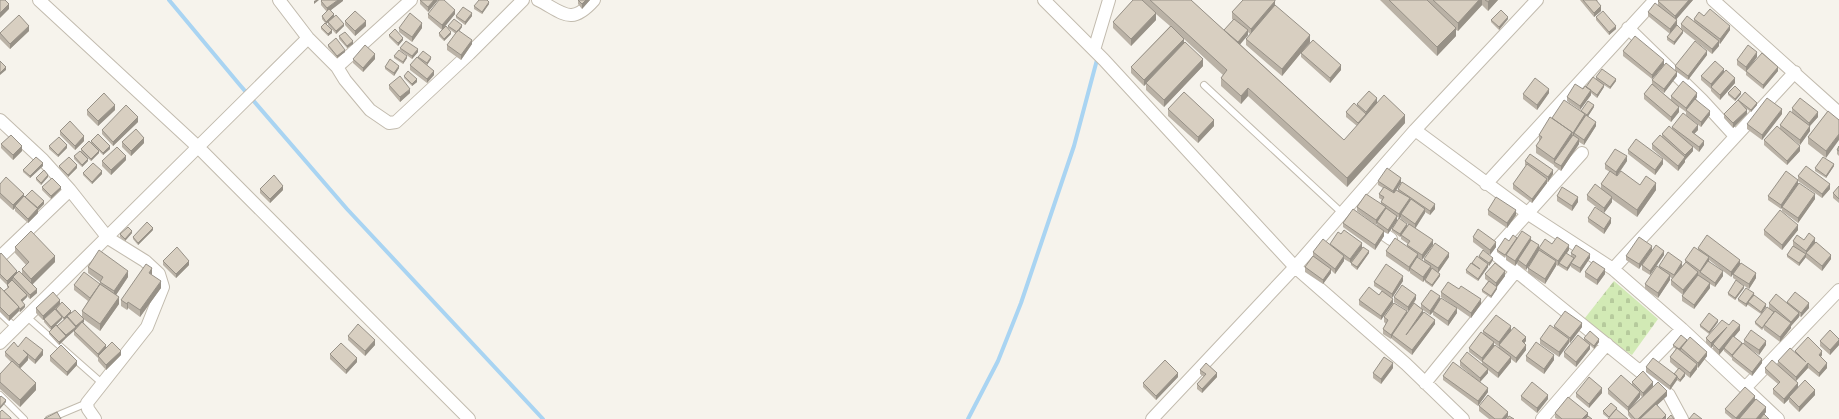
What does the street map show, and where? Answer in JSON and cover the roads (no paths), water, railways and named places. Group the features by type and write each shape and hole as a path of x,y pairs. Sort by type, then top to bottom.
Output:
{"street":[{"path":"39,0 199,148 469,419"},
{"path":"279,0 308,38 337,67 345,80 370,110 384,121 390,123 396,122 469,54 523,0"},
{"path":"337,67 411,0"},
{"path":"538,0 569,15 578,15 594,0"},
{"path":"1044,0 1098,54 1294,267 1425,383 1463,419"},
{"path":"1098,54 1109,0"},
{"path":"1152,419 1294,267 1415,130 1537,0"},
{"path":"1486,184 1655,0"},
{"path":"1713,0 1839,113"},
{"path":"1628,28 1697,95 1735,136"},
{"path":"0,343 199,148 262,82 308,38"},
{"path":"1613,269 1795,72"},
{"path":"2,126 43,160 70,190 108,238 145,261 159,274 163,288 147,327 87,403 88,409 95,419"},
{"path":"1415,130 1527,214 1613,269 1746,387 1778,419"},
{"path":"1582,153 1496,251 1498,256 1516,271 1669,395 1682,419"},
{"path":"0,257 70,190"},
{"path":"1344,209 1391,239"},
{"path":"1425,383 1516,271"},
{"path":"1746,387 1839,290"},
{"path":"1641,371 1682,329"},
{"path":"1542,419 1607,344"}],"lane":[{"path":"1204,85 1344,209"},
{"path":"0,313 16,328"},
{"path":"27,317 103,384"},
{"path":"0,395 24,419"},
{"path":"49,419 87,403"}],"waterway":[{"path":"169,0 347,209 543,419"},
{"path":"968,419 998,361 1021,303 1074,146 1098,56"}]}
